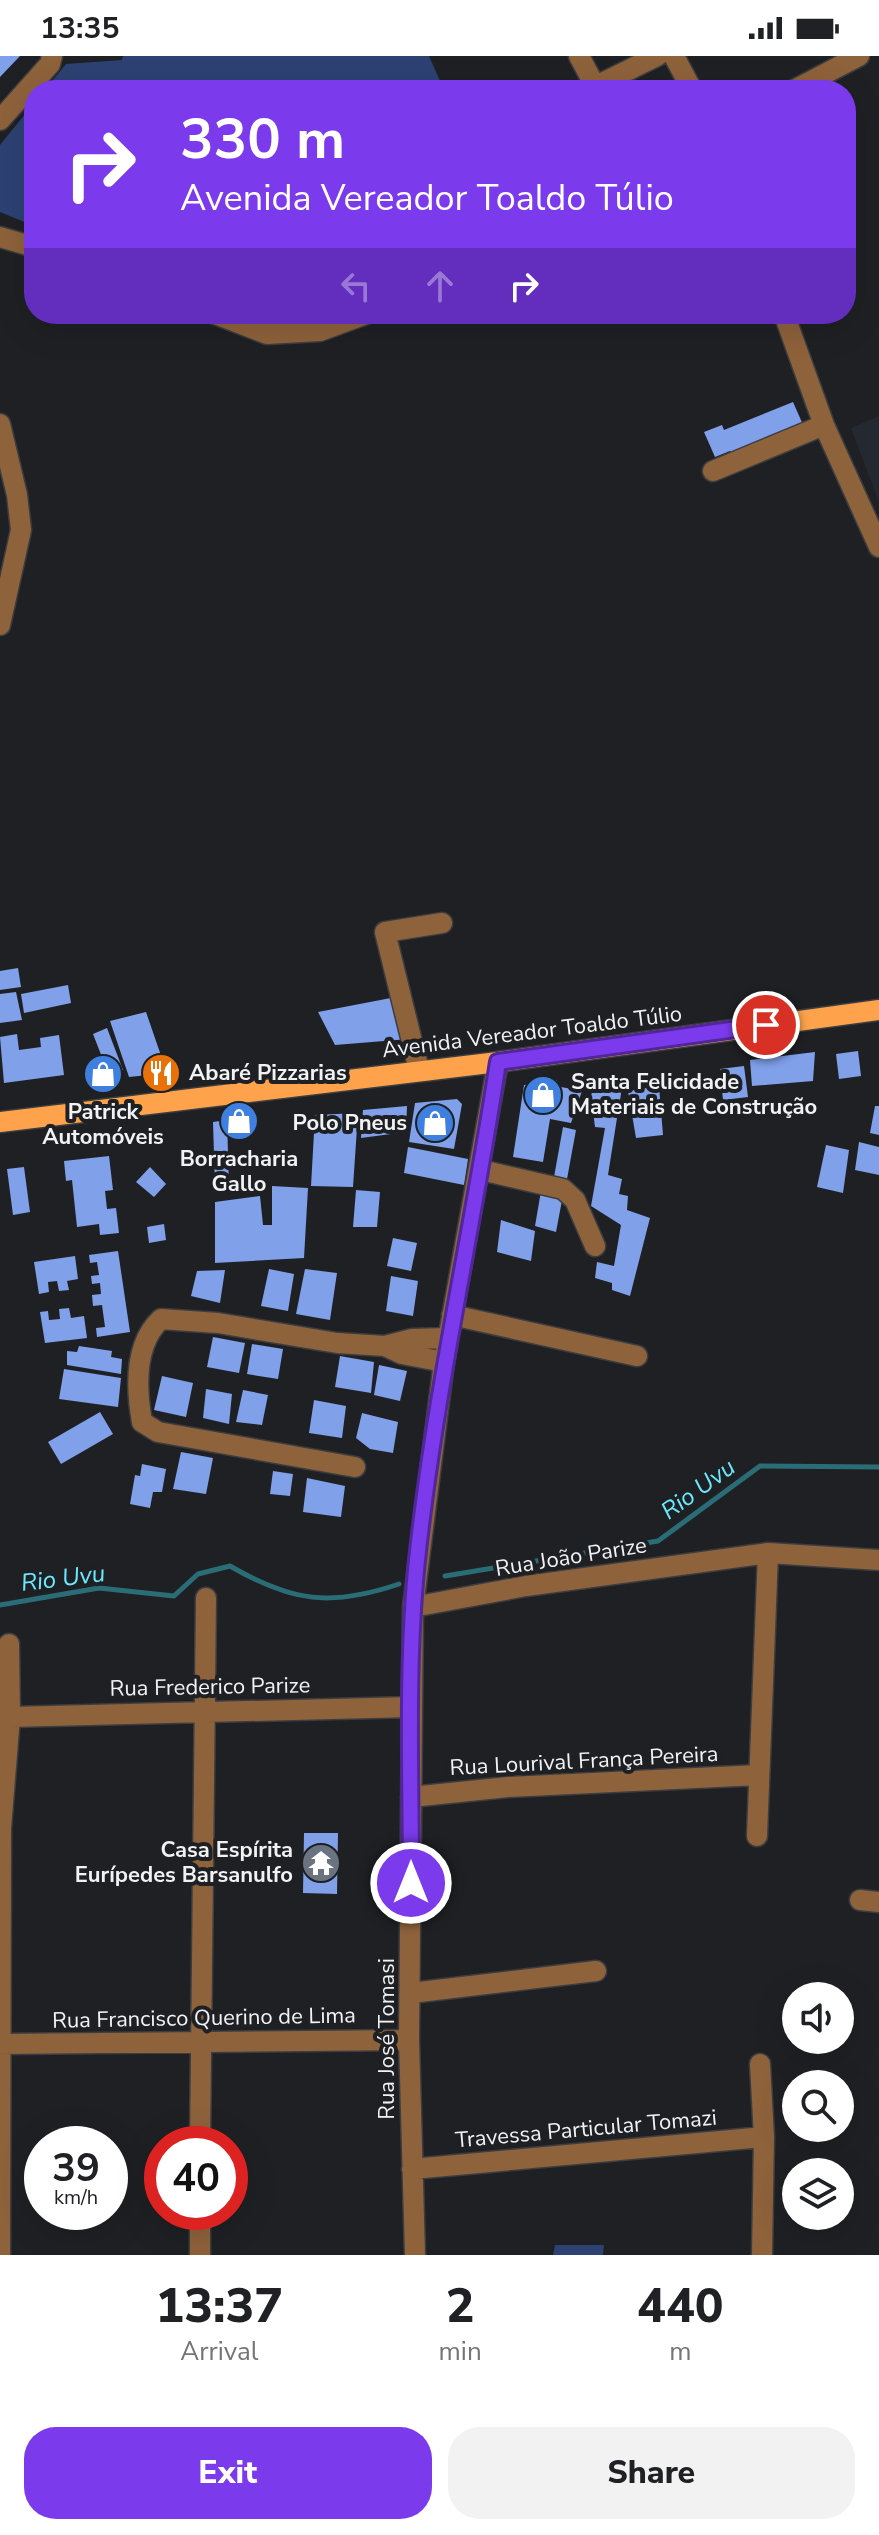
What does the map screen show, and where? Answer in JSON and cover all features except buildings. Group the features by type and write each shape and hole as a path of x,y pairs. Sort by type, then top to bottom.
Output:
{"main road":[{"name":"Avenida Vereador Toaldo Túlio","path":"0,1122 498,1062 879,1010"}],"street":[{"path":"36,80 50,64 52,56"},
{"path":"579,56 588,80"},
{"path":"608,80 657,56"},
{"path":"674,56 687,80"},
{"path":"813,80 859,56"},
{"path":"0,120 24,93"},
{"path":"0,237 24,244"},
{"path":"241,324 267,334 320,331 339,324"},
{"path":"788,324 824,425 879,547"},
{"path":"0,424 21,530 0,625"},
{"path":"713,471 824,425"},
{"path":"419,1070 385,932 442,923"},
{"name":"Rua José Tomasi","path":"415,2255 409,2040 413,1607 444,1362 481,1170 498,1062"},
{"path":"481,1170 563,1189 575,1200 595,1246"},
{"path":"452,1315 637,1356"},
{"path":"355,1467 158,1432 142,1422 136,1390 147,1332 161,1319 218,1323 337,1343 385,1346 412,1339 448,1338"},
{"path":"385,1346 402,1354 444,1362"},
{"path":"757,1836 768,1553"},
{"name":"Rua João Parize","path":"413,1607 526,1586 768,1553 879,1560"},
{"path":"200,2126 202,1711 206,1598"},
{"path":"0,2255 1,1828 9,1644"},
{"name":"Rua Frederico Parize","path":"5,1715 411,1707"},
{"name":"Rua Lourival França Pereira","path":"411,1797 508,1787 759,1775"},
{"path":"411,1993 596,1971"},
{"name":"Rua Francisco Querino de Lima","path":"1,2044 409,2040"},
{"path":"760,2064 764,2137 762,2255"},
{"name":"Travessa Particular Tomazi","path":"412,2169 764,2137"},
{"path":"200,2230 200,2255"}],"shaded area":[{"path":"123,56 429,56 440,80 53,80 66,64 122,60"},
{"path":"24,115 24,222 0,212 0,145"},
{"path":"879,416 879,502 851,428"},
{"path":"555,2245 604,2245 603,2255 553,2255"}],"waterway":[{"name":"Rio Uvu","path":"445,1576 658,1541 760,1466 879,1467"},
{"name":"Rio Uvu","path":"0,1605 99,1588 174,1596 198,1574 230,1566 273,1587 312,1597 353,1596 399,1584"}],"place":[{"name":"Abaré Pizzarias","path":"161,1073"},
{"name":"Patrick Automóveis","path":"103,1074"},
{"name":"Santa Felicidade Materiais de Construção","path":"543,1095"},
{"name":"Borracharia Gallo","path":"239,1121"},
{"name":"Polo Pneus","path":"435,1123"},
{"name":"Casa Espírita Eurípedes Barsanulfo","path":"321,1863"}],"route":[{"path":"411,1883 411,1707 417,1559 444,1362 481,1170 498,1062 766,1025"}]}
